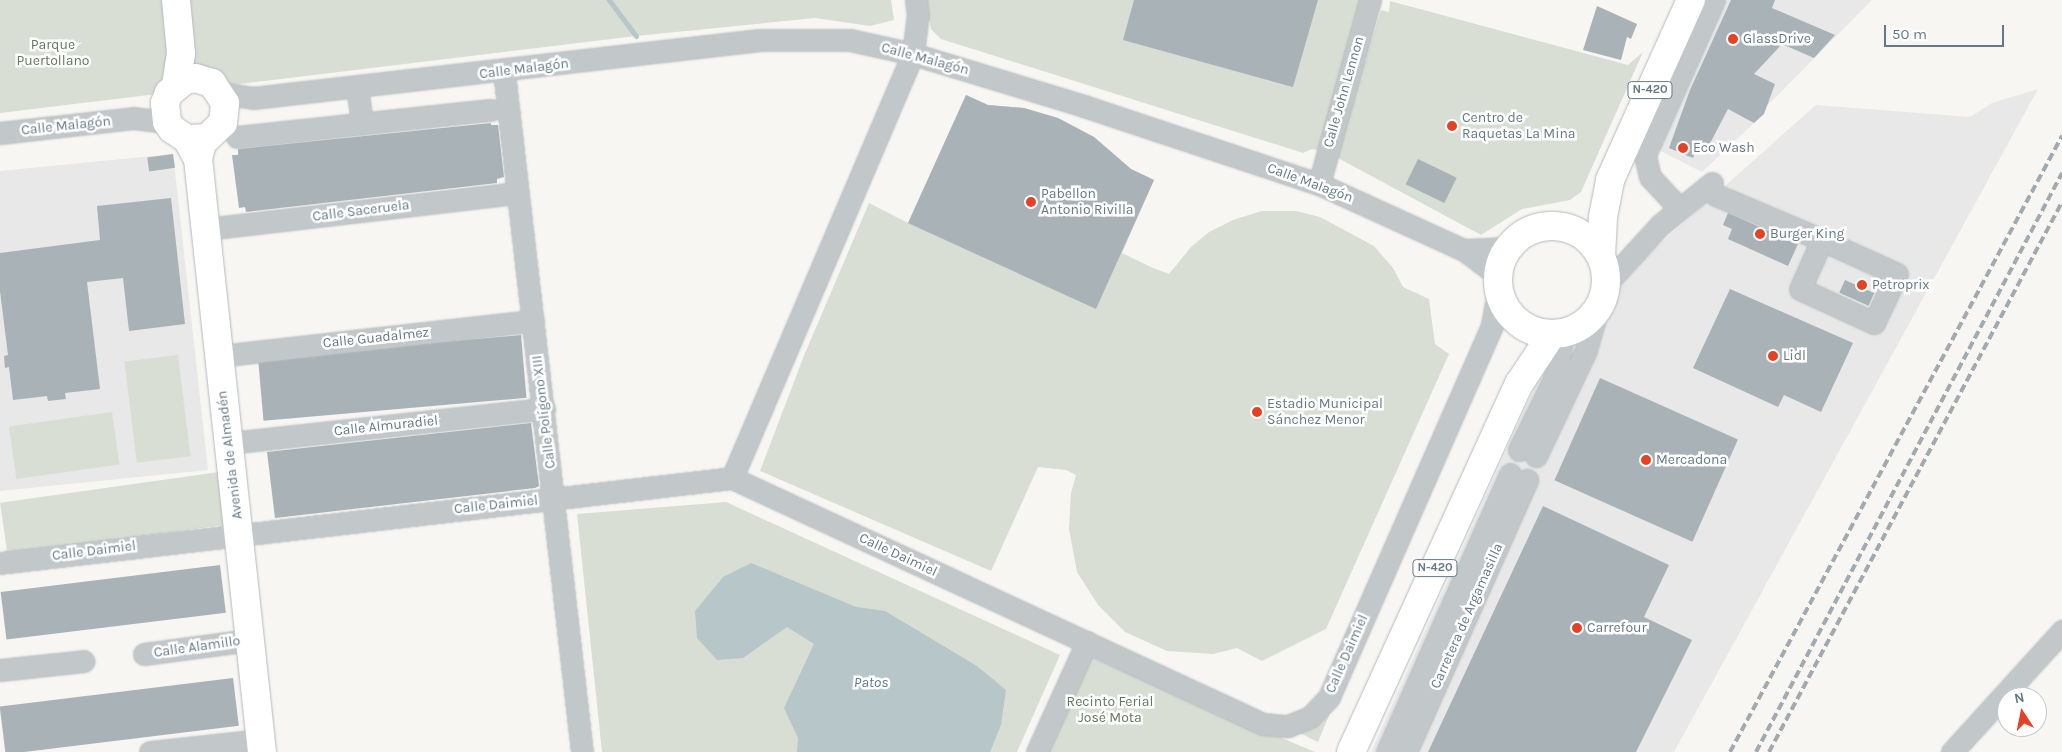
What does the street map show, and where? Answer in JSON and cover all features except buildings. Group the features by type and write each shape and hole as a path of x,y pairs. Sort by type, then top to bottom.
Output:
{"main road":[{"name":"Avenida de Almadén","path":"176,0 184,124 205,229 261,746"},
{"path":"189,0 195,52 217,95 217,131 184,124 195,78 217,95"},
{"name":"N-420","path":"1351,752 1519,384 1558,334 1576,329 1597,311 1603,266 1603,217 1610,180 1691,0"},
{"name":"N-420","path":"1564,226 1587,207 1610,180"},
{"path":"1498,283 1507,248 1526,231 1545,226 1564,226 1582,234 1603,266"},
{"name":"N-420","path":"1498,283 1504,307 1515,321 1519,384"},
{"path":"1515,321 1532,331 1558,334"}],"street":[{"path":"904,0 913,54"},
{"path":"732,478 913,54 918,16 916,0"},
{"name":"Calle John Lennon","path":"1319,184 1370,0"},
{"path":"1679,208 1650,176 1645,155 1714,0"},
{"name":"Calle Malagón","path":"217,95 253,98 504,72 760,40 850,40 913,54 1319,184 1464,250 1498,283"},
{"name":"Calle Polígono XIII","path":"504,72 582,752"},
{"path":"357,87 362,124"},
{"path":"237,138 491,110"},
{"name":"Calle Malagón","path":"0,132 133,118 184,124"},
{"path":"1603,266 1636,249 1679,208 1709,185 1716,195 1822,240 1897,274 1874,323 1800,289 1822,240"},
{"name":"Calle Saceruela","path":"205,229 518,193"},
{"name":"Calle Malagón","path":"1464,250 1507,248"},
{"name":"Calle Daimiel","path":"0,563 239,533 732,478 1263,724 1288,726 1310,717 1333,688 1492,325 1498,283"},
{"path":"1518,477 1508,460 1527,453 1586,350 1597,311"},
{"name":"Calle Guadalmez","path":"219,356 533,321"},
{"path":"1527,453 1557,373 1558,334"},
{"name":"Calle Almuradiel","path":"229,443 544,409"},
{"name":"Carretera de Argamasilla","path":"1387,752 1518,477"},
{"name":"Carretera de Argamasilla","path":"1406,752 1518,477"},
{"path":"1952,752 2062,631"},
{"name":"Calle Alamillo","path":"144,654 250,640"},
{"path":"1037,752 1087,642"},
{"path":"0,670 84,661"},
{"path":"150,752 261,746"}],"shaded area":[{"path":"1727,0 1872,0 1752,121 1754,123 1702,172 1655,148"},
{"path":"2038,89 1674,752 1371,752 1550,352 1581,325 1644,258 1816,105 1970,117 1992,103"},
{"path":"173,154 208,470 0,491 0,171"}],"green space":[{"name":"Parque Puertollano","path":"0,0 891,0 894,20 870,26 815,18 636,36 0,113"},
{"path":"926,0 1370,0 1328,152 1312,149 1303,153 941,39 931,29"},
{"name":"Centro de Raquetas La Mina","path":"1390,1 1628,65 1643,52 1581,192 1570,200 1522,209 1481,235 1336,157 1381,10 1389,12"},
{"path":"966,95 988,105 1024,108 1058,118 1094,137 1131,169 1154,180 1122,253 1153,268 1169,274 1191,247 1209,232 1233,220 1262,211 1296,211 1320,217 1374,246 1393,268 1403,287 1429,299 1435,344 1449,354 1326,629 1262,661 1237,648 1213,654 1167,651 1125,632 1098,605 1077,572 1069,529 1071,493 1076,475 1066,470 1038,467 991,571 760,471 803,358 869,203 908,223"},
{"path":"178,355 190,456 137,463 124,362"},
{"path":"112,412 119,464 16,479 9,426"},
{"path":"219,472 226,524 8,555 0,503"},
{"path":"726,502 1060,655 1017,752 602,752 577,514"},
{"name":"Recinto Ferial José Mota","path":"1088,656 1315,752 1045,752"},
{"path":"1330,713 1318,742 1300,733 1316,726"}],"water":[{"name":"Patos","path":"751,563 856,607 885,611 977,666 1006,690 1001,725 990,752 797,752 798,738 784,708 814,644 787,627 743,658 717,660 697,638 695,611 723,577"}],"waterway":[{"path":"609,0 636,36"}],"railway":[{"path":"1730,752 2062,136"},
{"path":"1756,752 2062,173"},
{"path":"1769,752 2062,202"}],"place":[{"name":"GlassDrive","path":"1733,39"},
{"name":"Centro de Raquetas La Mina","path":"1452,126"},
{"name":"Eco Wash","path":"1683,148"},
{"name":"Pabellon Antonio Rivilla","path":"1031,202"},
{"name":"Burger King","path":"1760,234"},
{"name":"Petroprix","path":"1862,285"},
{"name":"Lidl","path":"1773,356"},
{"name":"Estadio Municipal Sánchez Menor","path":"1257,412"},
{"name":"Mercadona","path":"1646,460"},
{"name":"Carrefour","path":"1577,628"}]}
